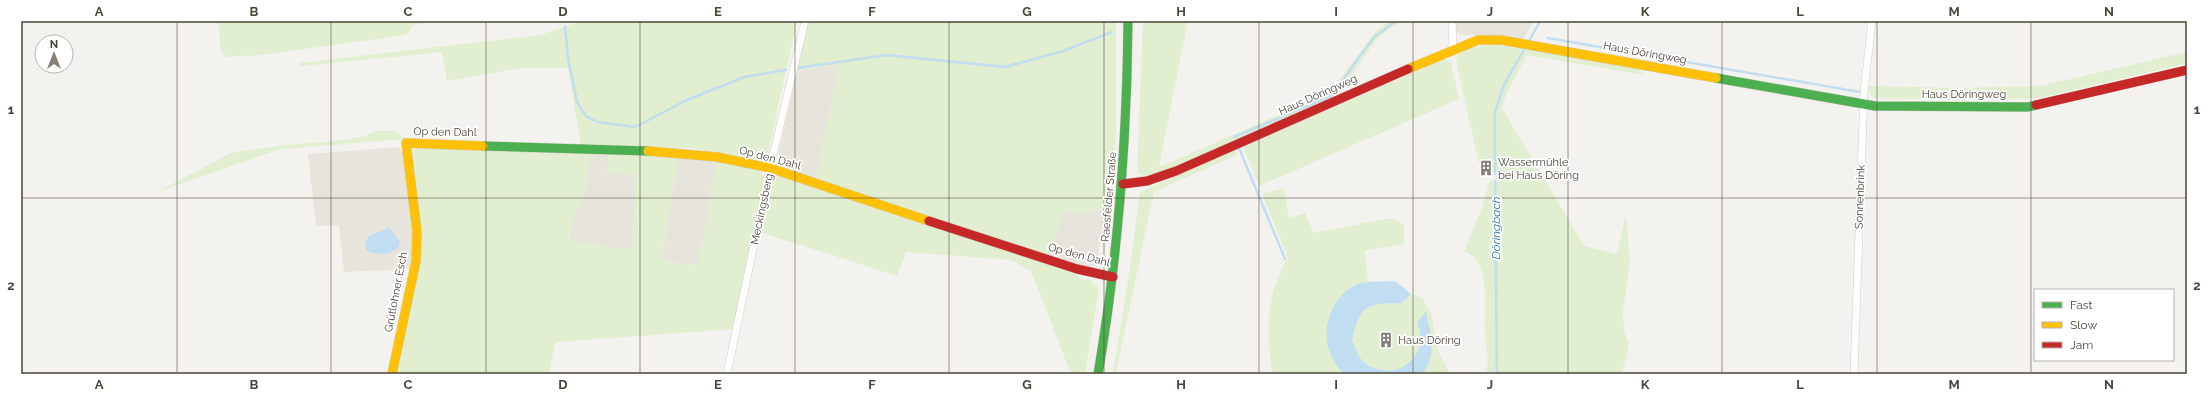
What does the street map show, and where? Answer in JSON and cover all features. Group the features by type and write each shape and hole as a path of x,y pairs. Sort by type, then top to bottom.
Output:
{"street":[{"name":"Meckingsberg","path":"727,374 770,168 805,21"},
{"name":"Raesfelder Straße","path":"1098,374 1114,277 1123,184 1128,106 1128,21"},
{"path":"1452,21 1453,49"},
{"name":"Sonnenbrink","path":"1854,374 1863,104 1872,21"},
{"name":"Haus Döringweg","path":"1123,184 1147,181 1176,171 1453,49 1478,40 1521,44 1863,104 2028,107 2187,70"},
{"name":"Op den Dahl","path":"406,143 693,153 770,168 1042,258 1077,269 1114,277"},
{"name":"Grütlohner Esch","path":"392,374 416,261 417,232 406,143"}],"shaded area":[{"path":"1456,21 1534,21 1523,39 1491,35 1461,35 1456,32"},
{"path":"840,64 816,179 781,168 777,161 797,70"},
{"path":"398,147 403,152 413,234 410,269 344,272 339,225 316,226 308,154"},
{"path":"591,153 608,153 637,174 632,250 568,242 574,217 585,191"},
{"path":"678,156 717,162 698,265 661,261"},
{"path":"1097,208 1105,210 1097,264 1086,267 1050,256 1057,210 1083,214"}],"green space":[{"path":"218,21 438,21 413,25 406,35 261,55 227,57 221,50"},
{"path":"582,21 797,21 767,158 760,162 691,148 581,145 568,68 520,68 447,81 442,52 301,66 299,63 540,35"},
{"path":"808,21 1116,21 1116,136 1105,210 1097,208 1083,214 1063,211 1050,256 816,179 840,64 797,70"},
{"path":"1143,21 1188,21 1159,167 1325,95 1334,87 1377,30 1390,21 1403,21 1389,29 1376,40 1337,96 1163,171 1144,176 1137,173"},
{"path":"1491,44 1639,69 1643,75 1527,55 1508,90 1502,108 1584,246 1617,254 1626,214 1630,263 1623,311 1624,330 1629,346 1622,374 1485,374 1488,358 1485,332 1484,281 1476,260 1473,256 1464,251 1482,208 1490,180 1495,183 1501,172 1491,172 1490,163 1479,164 1456,61 1458,54 1471,48"},
{"path":"2187,52 2187,63 2040,98 1970,100 1872,98 1868,86 1958,88 2040,86"},
{"path":"1445,59 1451,63 1459,99 1259,186 1243,147"},
{"path":"377,131 395,131 406,139 280,149 157,192 231,153 277,146 335,141 361,137"},
{"path":"416,147 591,153 585,191 574,217 568,241 632,250 637,175 607,172 608,153 678,156 661,261 698,265 717,162 760,170 764,177 735,329 555,342 549,374 396,374 420,261 411,152"},
{"path":"1235,150 1237,155 1154,192 1116,374 1113,374 1140,192"},
{"path":"778,175 1074,273 1079,278 1085,280 1088,278 1099,288 1085,374 1071,374 1031,271 1011,260 906,252 897,276 760,232 771,179"},
{"path":"1284,188 1289,218 1305,213 1314,233 1385,219 1396,219 1404,225 1404,244 1365,250 1368,283 1353,285 1338,299 1330,353 1343,374 1272,374 1269,343 1269,314 1275,287 1288,258 1262,194"},
{"path":"1411,294 1422,298 1431,313 1439,353 1450,374 1422,374 1427,367 1430,354 1427,342 1417,322 1420,334 1419,345 1415,355 1409,363 1400,368 1390,371 1379,371 1365,364 1358,354 1352,340 1358,319 1362,312 1372,305 1402,303"}],"water":[{"path":"389,227 400,242 398,247 392,252 382,254 369,252 365,248 367,239 373,234"},
{"path":"1395,281 1411,294 1402,303 1373,305 1367,308 1362,312 1355,328 1352,340 1363,362 1369,366 1380,370 1401,368 1410,362 1416,354 1420,334 1417,322 1426,312 1432,344 1430,359 1427,367 1422,374 1343,374 1332,358 1328,344 1328,325 1330,315 1334,307 1345,292 1357,284"}],"waterway":[{"path":"1234,137 1331,96 1374,37 1396,21"},
{"name":"Döringbach","path":"1529,41 1540,21"},
{"path":"565,27 568,58 577,102 586,116 597,122 635,127 687,100 744,77 786,70"},
{"path":"797,68 887,55 1005,67 1063,51 1112,32"},
{"path":"1548,38 1860,92"},
{"name":"Döringbach","path":"1495,174 1495,112 1504,85 1525,48"},
{"path":"1239,148 1285,259"},
{"name":"Döringbach","path":"1495,181 1497,374"}],"traffic: fast":[{"path":"1098,374 1111,286 1120,198 1126,110 1128,21"},
{"path":"1716,78 1875,106 2028,107 2036,105"},
{"path":"483,146 648,151"}],"traffic: slow":[{"path":"1408,69 1478,40 1501,40 1716,78"},
{"path":"392,374 416,261 417,232 406,143 483,146"},
{"path":"648,151 717,157 770,168 929,221"}],"traffic: jam":[{"path":"1123,184 1147,181 1176,171 1408,69"},
{"path":"2036,105 2187,70"},
{"path":"929,221 1077,269 1113,277"}],"place":[{"name":"Wassermühle bei Haus Döring","path":"1486,168"},
{"name":"Haus Döring","path":"1386,340"}]}
